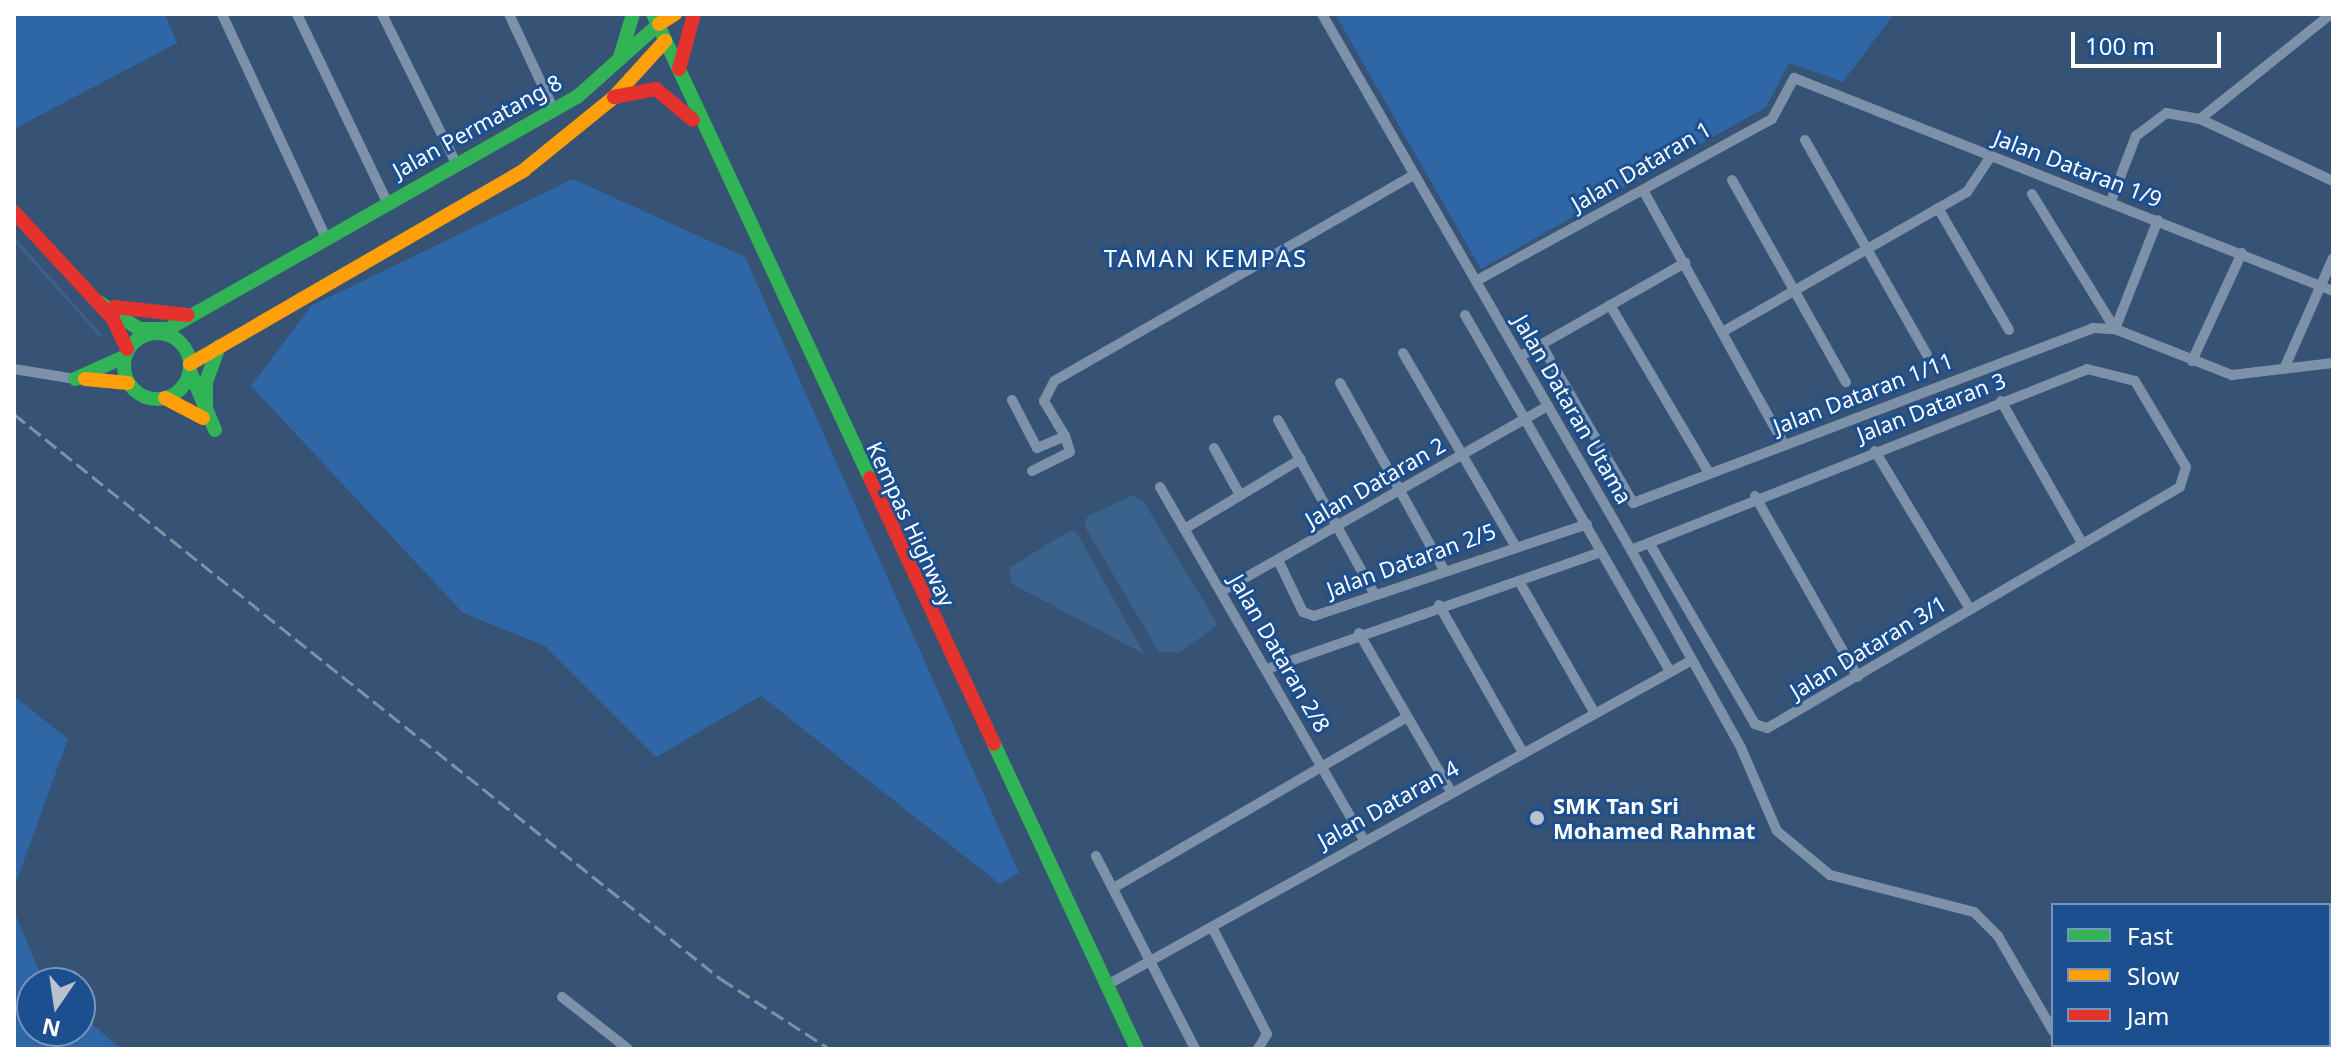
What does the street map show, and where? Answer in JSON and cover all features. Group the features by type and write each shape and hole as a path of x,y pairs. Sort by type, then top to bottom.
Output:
{"street":[{"path":"222,14 325,236"},
{"name":"Jalan Permatang 8","path":"297,14 386,200"},
{"path":"382,14 455,161"},
{"path":"509,14 553,108"},
{"path":"620,57 633,14"},
{"name":"Jalan Permatang 8","path":"152,333 189,315 386,200 553,108 620,57 656,19 675,14"},
{"path":"165,398 190,367 221,343 524,170 614,97 665,41 683,14"},
{"path":"679,74 694,14"},
{"name":"Jalan Dataran Utama","path":"1322,14 1631,550 1741,748 1777,831 1830,875 1974,912 1998,936 2051,1028"},
{"path":"2200,119 2331,14"},
{"name":"Kempas Highway","path":"656,19 705,133 1137,1049"},
{"name":"Jalan Dataran 1","path":"1476,281 1772,119 1787,80 1808,82"},
{"name":"Jalan Dataran 1/9","path":"1808,82 2333,291"},
{"path":"614,97 645,87 671,94 705,133"},
{"path":"2111,201 2145,125 2166,113 2200,119 2333,181"},
{"path":"1805,140 1931,362"},
{"path":"1724,331 1967,192 1991,156"},
{"path":"1032,471 1070,452 1065,436 1044,401 1054,381 1413,175"},
{"path":"1732,180 1846,382"},
{"path":"1643,190 1784,444"},
{"path":"2032,194 2115,329 2232,375 2333,363"},
{"path":"1938,208 2009,330"},
{"path":"14,212 124,333 128,383"},
{"path":"2115,329 2158,220"},
{"path":"2192,361 2242,253"},
{"path":"2284,369 2333,258"},
{"path":"1521,356 1685,263"},
{"path":"99,302 140,315 189,315"},
{"path":"18,371 128,383 144,396 165,398 192,408 215,430 206,415 178,340 152,333 99,302"},
{"path":"1610,305 1709,473"},
{"path":"1465,315 1528,418 1668,668"},
{"name":"Jalan Dataran 1/11","path":"1541,344 1630,498 1637,502 2093,328 2115,329"},
{"path":"75,379 126,353 152,333"},
{"path":"206,415 206,382 221,343"},
{"path":"1403,353 1460,456 1514,544"},
{"name":"Jalan Dataran 3","path":"1631,550 1755,496 2087,369 2135,381 2186,467 2180,487"},
{"path":"1340,383 1403,490 1443,568"},
{"path":"1012,400 1037,448 1065,436"},
{"path":"2001,401 2082,543"},
{"name":"Jalan Dataran 2","path":"1222,591 1279,562 1548,406"},
{"path":"1278,420 1340,526 1374,593"},
{"path":"1214,448 1240,495"},
{"path":"1875,451 1970,609"},
{"path":"1186,528 1301,459"},
{"name":"Jalan Dataran 2/8","path":"1160,487 1363,839"},
{"name":"Jalan Dataran 3/1","path":"1650,544 1755,724 1767,728 2180,487"},
{"path":"1755,496 1858,677"},
{"name":"Jalan Dataran 2/5","path":"1279,562 1308,615 1514,544 1587,524"},
{"path":"1267,669 1359,633 1601,552"},
{"path":"1519,581 1594,712"},
{"path":"1439,605 1522,751"},
{"path":"1359,633 1451,792"},
{"name":"Jalan Dataran 4","path":"1107,985 1213,929 1363,839 1668,668 1690,661"},
{"path":"1115,887 1407,717"},
{"path":"1096,856 1115,887 1195,1049"},
{"path":"1213,929 1267,1034 1258,1049"},
{"path":"562,997 628,1049"}],"shaded area":[{"path":"14,14 165,14 177,43 14,129"},
{"path":"1335,14 1894,14 1843,82 1789,63 1766,107 1481,269"},
{"path":"573,179 745,257 1019,873 1000,884 761,696 656,757 545,646 463,613 251,386 311,306"},
{"path":"1132,495 1144,502 1218,625 1179,653 1159,652 1085,527 1087,517"},
{"path":"1069,531 1077,533 1144,654 1012,584 1009,568"},
{"path":"14,696 68,739 14,888"},
{"path":"14,911 37,967 16,967 16,1047 96,1047 96,1028 121,1049 14,1049"},
{"path":"2333,954 2333,1049 2304,1049 2331,1047"}],"waterway":[{"path":"14,239 100,335"}],"railway":[{"path":"14,414 721,979 830,1049"}],"traffic: fast":[{"path":"620,57 633,14"},
{"path":"653,14 870,478"},
{"path":"99,302 139,329 168,329 577,97 659,24"},
{"path":"151,333 163,333 175,338 185,348 190,366 188,379 175,394 163,399 151,399 139,394 129,384 124,372 124,360 129,348 139,338 151,333"},
{"path":"206,415 206,382 219,346"},
{"path":"75,379 124,357"},
{"path":"190,371 215,430"},
{"path":"994,744 1137,1049"}],"traffic: slow":[{"path":"659,24 675,14"},
{"path":"190,364 524,170 614,97 665,41"},
{"path":"85,379 128,383"},
{"path":"165,398 203,418"}],"traffic: jam":[{"path":"679,69 694,14"},
{"path":"614,97 656,89 693,120"},
{"path":"14,212 113,319 127,349"},
{"path":"114,307 188,315"},
{"path":"870,478 994,744"}],"place":[{"name":"SMK Tan Sri Mohamed Rahmat","path":"1537,818"}],"district":[{"name":"TAMAN KEMPAS","path":"1206,258"}]}
